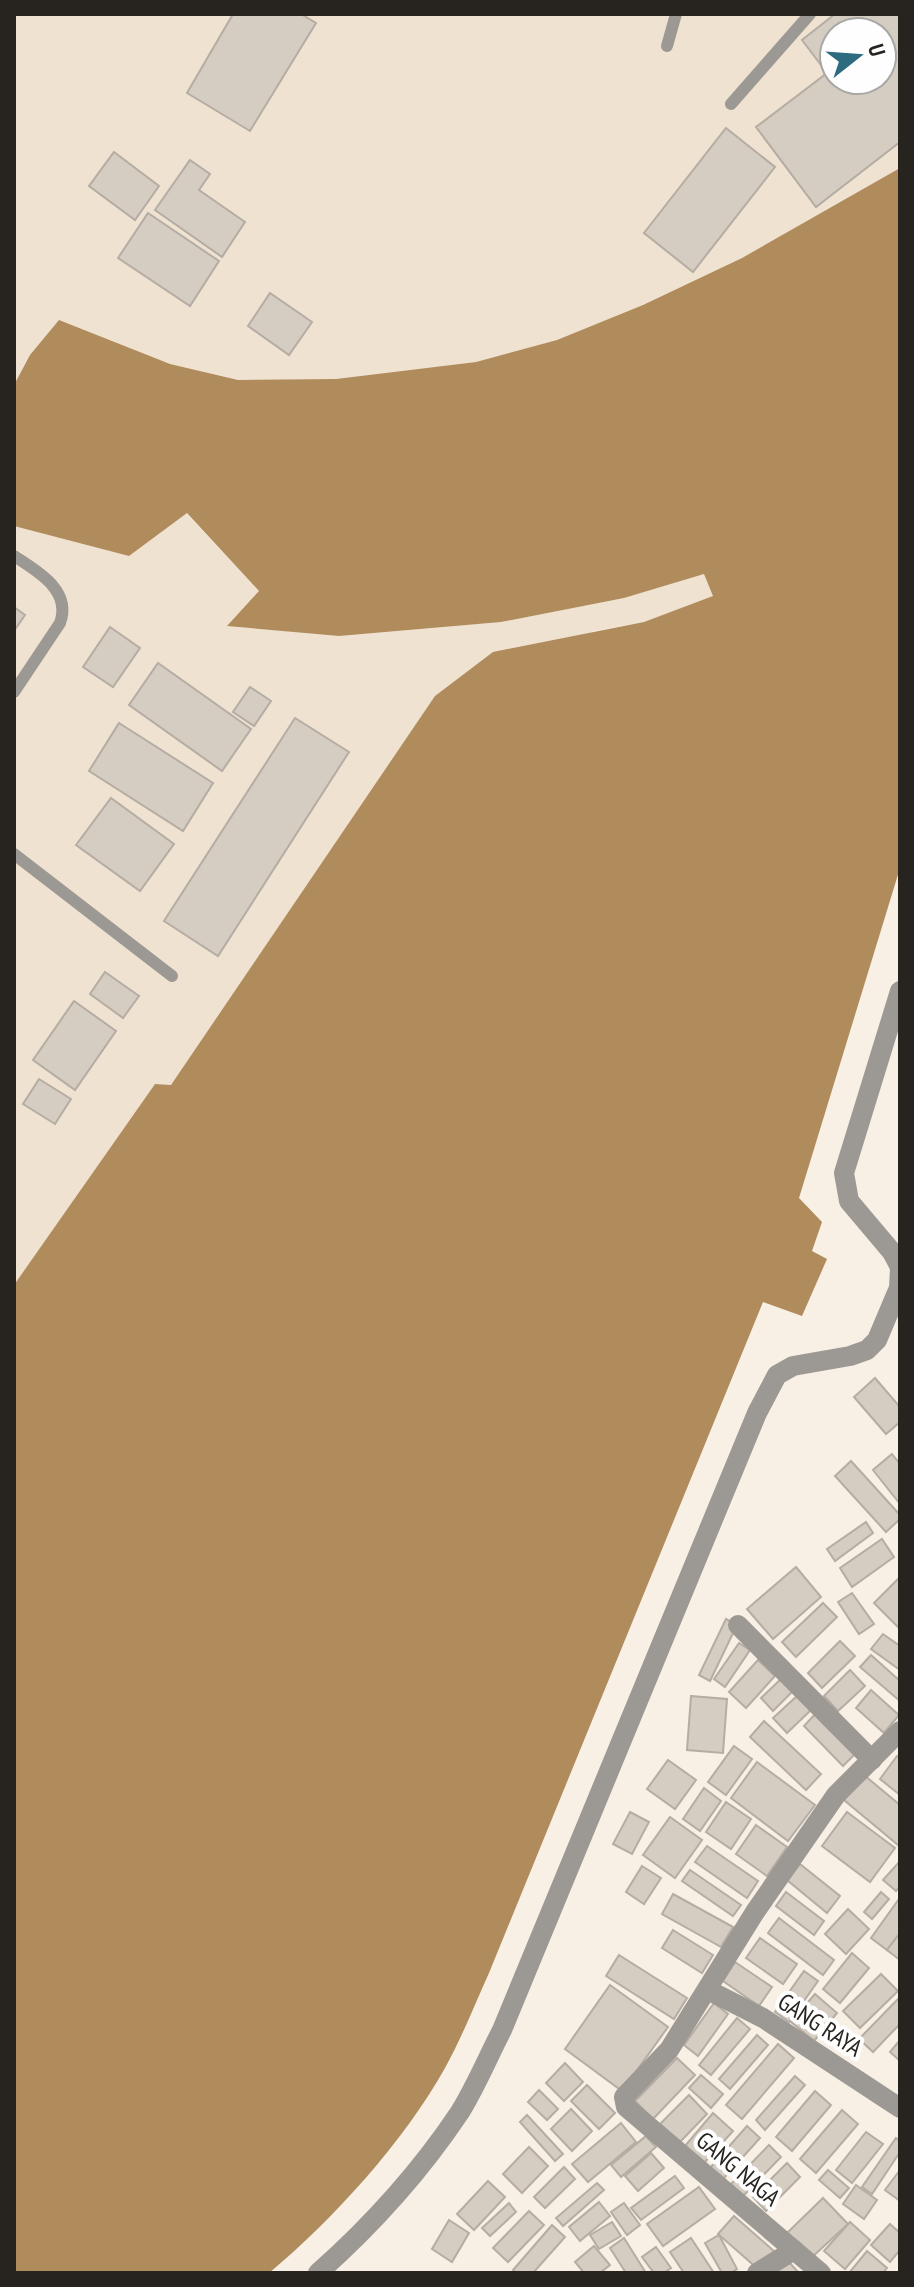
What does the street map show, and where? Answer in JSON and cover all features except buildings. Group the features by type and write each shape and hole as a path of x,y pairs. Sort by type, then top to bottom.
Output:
{"street":[{"path":"318,2273 350,2245 416,2174 461,2109 488,2057 757,1413 777,1375 793,1366 850,1356 867,1350 877,1340 899,1288 900,1268 892,1252 849,1201 844,1173 900,991"},
{"path":"738,1625 872,1760"},
{"path":"708,1990 755,1912 836,1795 900,1731"},
{"name":"GANG NAGA","path":"708,1990 669,2050 642,2076 624,2097 624,2102 626,2107 821,2273"},
{"name":"GANG RAYA","path":"708,1990 763,2018 900,2108"},
{"path":"757,2273 794,2250"}],"lane":[{"path":"667,46 676,14"},
{"path":"731,104 810,14"},
{"path":"14,556 44,575 60,595 64,611 60,623 14,692"},
{"path":"14,854 172,976"}],"shaded area":[{"path":"14,14 900,14 900,168 742,258 643,305 557,340 476,362 336,379 238,380 170,364 30,355 14,385"},
{"path":"900,168 900,868 799,1198 822,1222 812,1251 827,1259 802,1316 763,1302 489,1973 451,2056 429,2095 389,2151 318,2229 269,2273 14,2273 14,1285 155,1084 171,1085 435,696 493,652 644,622 713,596 704,574 624,598 501,622 339,636 227,626 259,591 187,513 129,556 14,526 14,385 30,355 59,320 170,364 238,380 336,379 476,362 557,340 643,305 742,258"},
{"path":"186,513 260,592 228,626 339,636 501,622 624,598 704,574 714,596 644,622 593,631 171,1085 155,1084 14,1285 14,526 129,556"}]}
